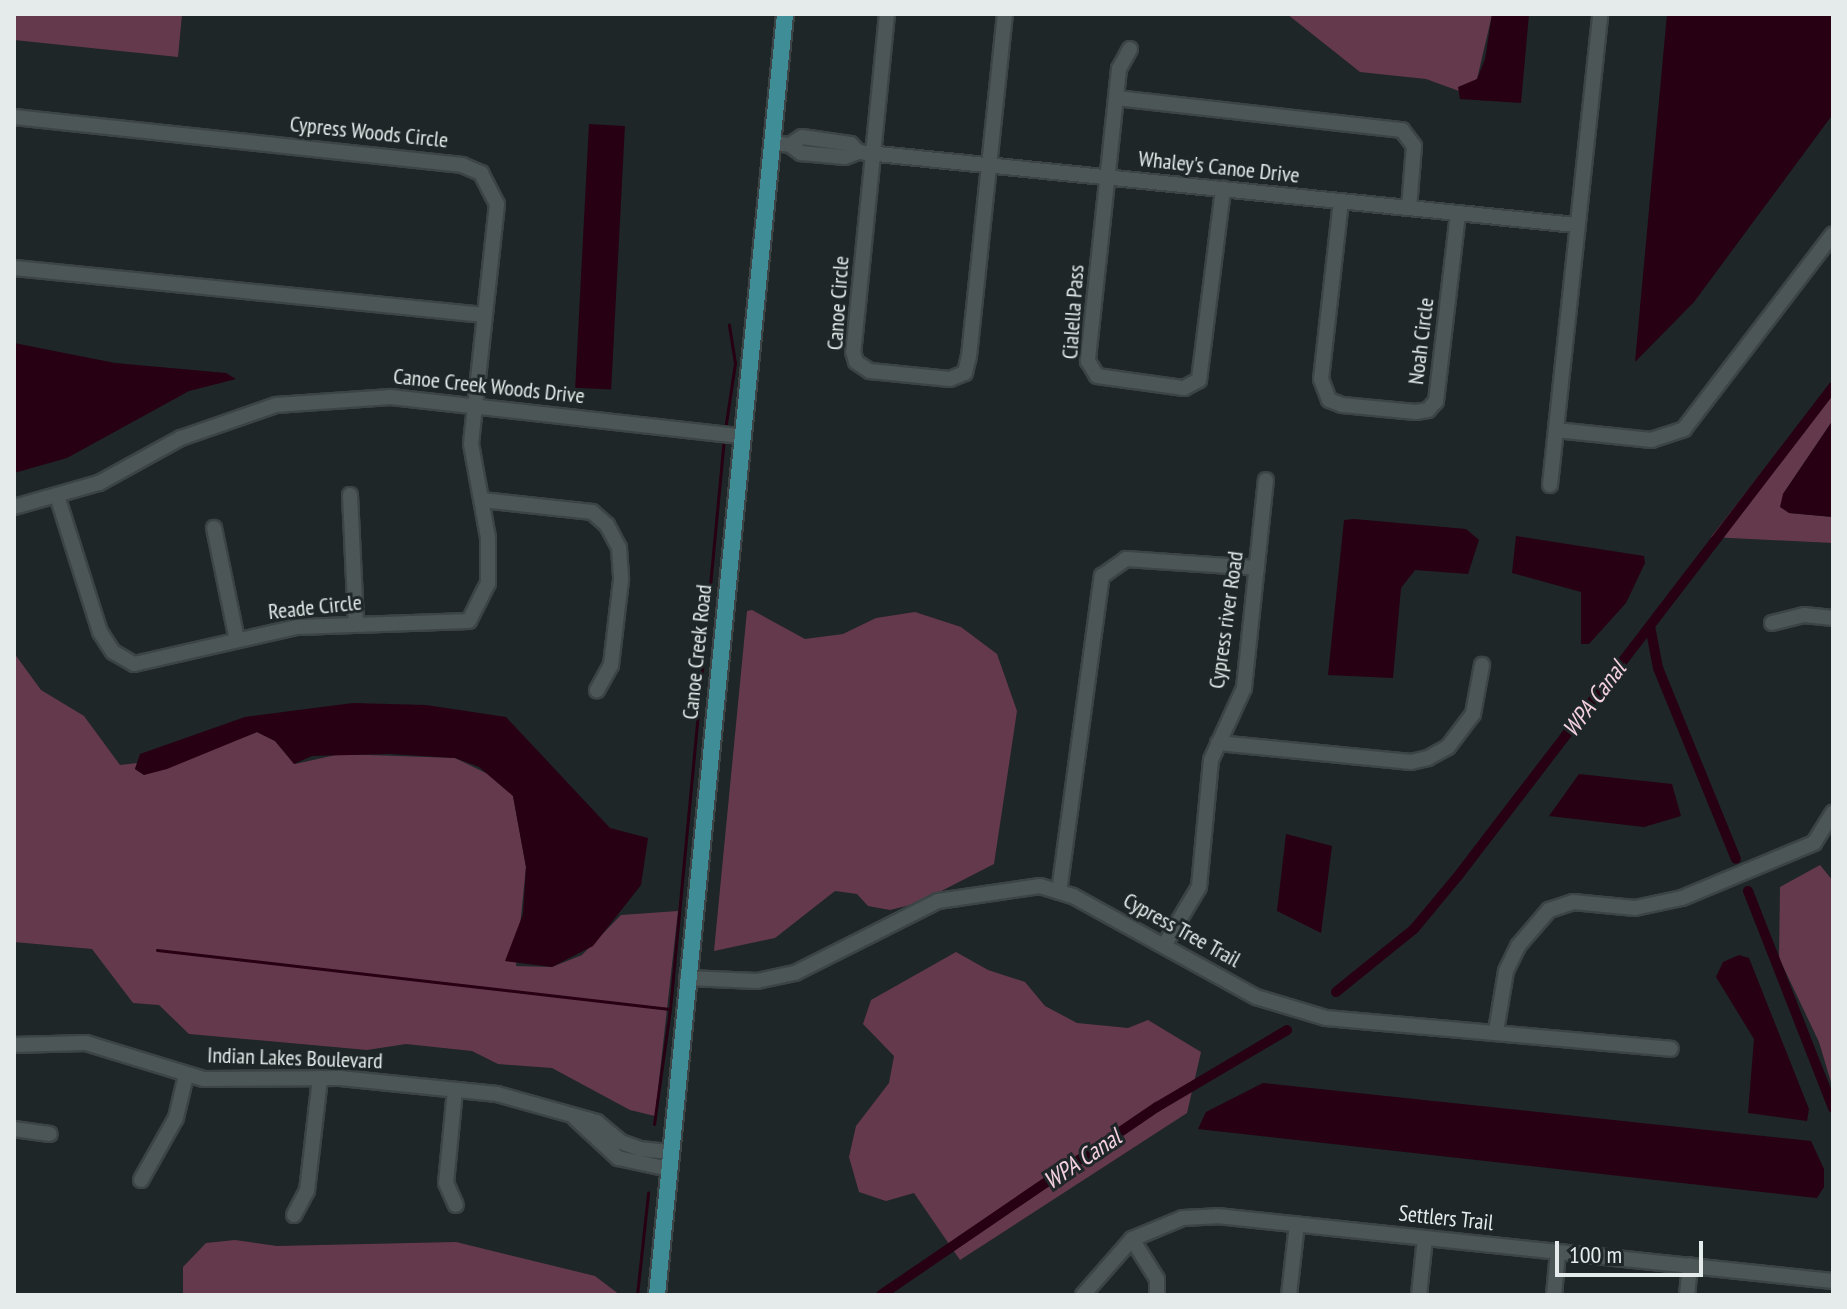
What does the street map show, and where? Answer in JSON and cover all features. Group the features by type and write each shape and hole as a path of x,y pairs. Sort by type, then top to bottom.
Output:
{"main road":[{"name":"Canoe Creek Road","path":"657,1295 740,436 785,14"}],"street":[{"name":"Canoe Circle","path":"887,14 865,152 853,352 856,362 870,371 950,379 965,373 1005,14"},
{"path":"1550,485 1600,14"},
{"name":"Cialella Pass","path":"1130,49 1119,69 1088,361 1097,376 1108,381 1184,388 1199,380 1223,189"},
{"path":"1116,98 1402,130 1414,146 1409,208"},
{"name":"Cypress Woods Circle","path":"14,117 462,165 481,173 497,204 474,406"},
{"name":"Whaley's Canoe Drive","path":"772,143 790,145 802,137 851,144 865,152 1576,225"},
{"name":"Noah Circle","path":"1341,201 1321,379 1329,400 1342,405 1416,412 1428,410 1436,401 1458,213"},
{"path":"1556,430 1651,440 1684,429 1833,234"},
{"path":"14,268 485,315"},
{"name":"Canoe Creek Woods Drive","path":"14,507 58,499 207,427 276,405 391,397 740,436"},
{"name":"Reade Circle","path":"58,499 100,632 113,652 134,664 297,627 469,621 488,583 482,500 473,474 474,406"},
{"name":"Cypress river Road","path":"1165,944 1199,887 1211,760 1244,688 1266,480"},
{"path":"350,495 356,623"},
{"path":"482,500 592,512 607,525 619,548 621,580 611,665 597,690"},
{"path":"214,528 237,640"},
{"path":"1059,892 1102,576 1126,559 1257,568"},
{"path":"1772,623 1804,615 1833,618"},
{"path":"1218,743 1411,762 1428,758 1448,747 1473,714 1482,665"},
{"path":"1496,1031 1506,971 1518,946 1549,910 1573,902 1635,908 1682,898 1814,843 1833,813"},
{"name":"Cypress Tree Trail","path":"687,978 757,981 782,976 938,901 1011,888 1059,892 1165,944 1256,997 1326,1018 1671,1049"},
{"name":"Indian Lakes Boulevard","path":"14,1045 86,1043 186,1075 320,1078 455,1090 542,1103 575,1118 597,1122 621,1142 670,1160"},
{"path":"141,1180 176,1118 186,1075"},
{"path":"294,1215 307,1191 320,1078"},
{"path":"455,1090 446,1183 456,1205"},
{"path":"14,1129 50,1134"},
{"name":"Settlers Trail","path":"1083,1295 1132,1239 1183,1218 1217,1216 1826,1280"},
{"path":"1289,1295 1297,1224"},
{"path":"1419,1295 1425,1238"},
{"path":"1132,1239 1157,1279 1157,1295"},
{"path":"1554,1295 1558,1252"},
{"path":"1687,1295 1690,1265"},
{"path":"1818,1295 1826,1280"}],"shaded area":[{"path":"14,14 182,14 178,57 14,40"},
{"path":"1287,14 1492,15 1477,79 1459,91 1426,79 1360,72"},
{"path":"1492,14 1529,14 1521,103 1460,99 1458,87 1477,79 1485,59"},
{"path":"1667,14 1833,14 1833,114 1694,302 1635,362"},
{"path":"589,124 625,126 611,390 575,388"},
{"path":"14,343 115,363 226,373 236,379 189,391 67,458 14,473"},
{"path":"1833,381 1833,420 1783,494 1789,513 1833,517 1833,543 1711,537"},
{"path":"1833,420 1833,517 1789,513 1780,507 1783,494"},
{"path":"1344,520 1466,529 1479,540 1468,574 1415,570 1401,588 1393,678 1328,675"},
{"path":"1516,536 1644,556 1645,563 1626,603 1589,644 1581,644 1581,592 1512,573"},
{"path":"752,610 805,639 843,634 876,618 915,612 961,627 997,654 1017,711 994,864 918,903 890,910 868,906 857,894 835,891 775,938 714,951 747,611"},
{"path":"14,653 41,690 84,716 120,765 137,763 135,769 144,775 257,732 275,741 295,764 340,754 455,758 498,779 513,796 526,867 516,966 552,967 582,955 621,915 678,911 655,1116 630,1110 552,1068 498,1064 472,1051 406,1044 367,1050 189,1034 159,1005 133,1003 92,949 14,942"},
{"path":"353,703 426,705 506,717 610,828 648,838 641,885 593,946 552,967 505,961 523,914 526,867 513,796 479,767 455,758 390,754 312,756 294,764 275,741 257,732 167,769 144,775 135,769 140,754 245,717"},
{"path":"1579,774 1672,784 1681,816 1644,827 1549,816"},
{"path":"1286,834 1332,846 1321,933 1277,911"},
{"path":"1820,865 1833,881 1833,1089 1819,1042 1779,958 1780,887"},
{"path":"956,952 988,970 1025,982 1045,1006 1077,1023 1128,1028 1148,1020 1201,1052 1187,1113 960,1260 914,1193 886,1201 859,1192 849,1157 856,1126 889,1083 894,1056 863,1024 871,1000"},
{"path":"1739,955 1749,958 1809,1109 1807,1121 1748,1113 1754,1039 1716,977 1723,962"},
{"path":"1263,1083 1811,1141 1824,1169 1824,1187 1817,1198 1198,1129 1206,1112"},
{"path":"235,1240 277,1246 456,1242 595,1276 620,1295 183,1295 183,1267 206,1243"}],"waterway":[{"path":"725,430 735,363 729,324"},
{"name":"WPA Canal","path":"1336,992 1414,929 1458,876 1833,387"},
{"path":"670,1009 724,438"},
{"path":"1650,626 1658,668 1736,859"},
{"path":"1748,891 1833,1108"},
{"path":"157,950 670,1009 654,1124"},
{"name":"WPA Canal","path":"881,1295 1157,1107 1287,1030"},
{"path":"637,1295 648,1193"}]}
